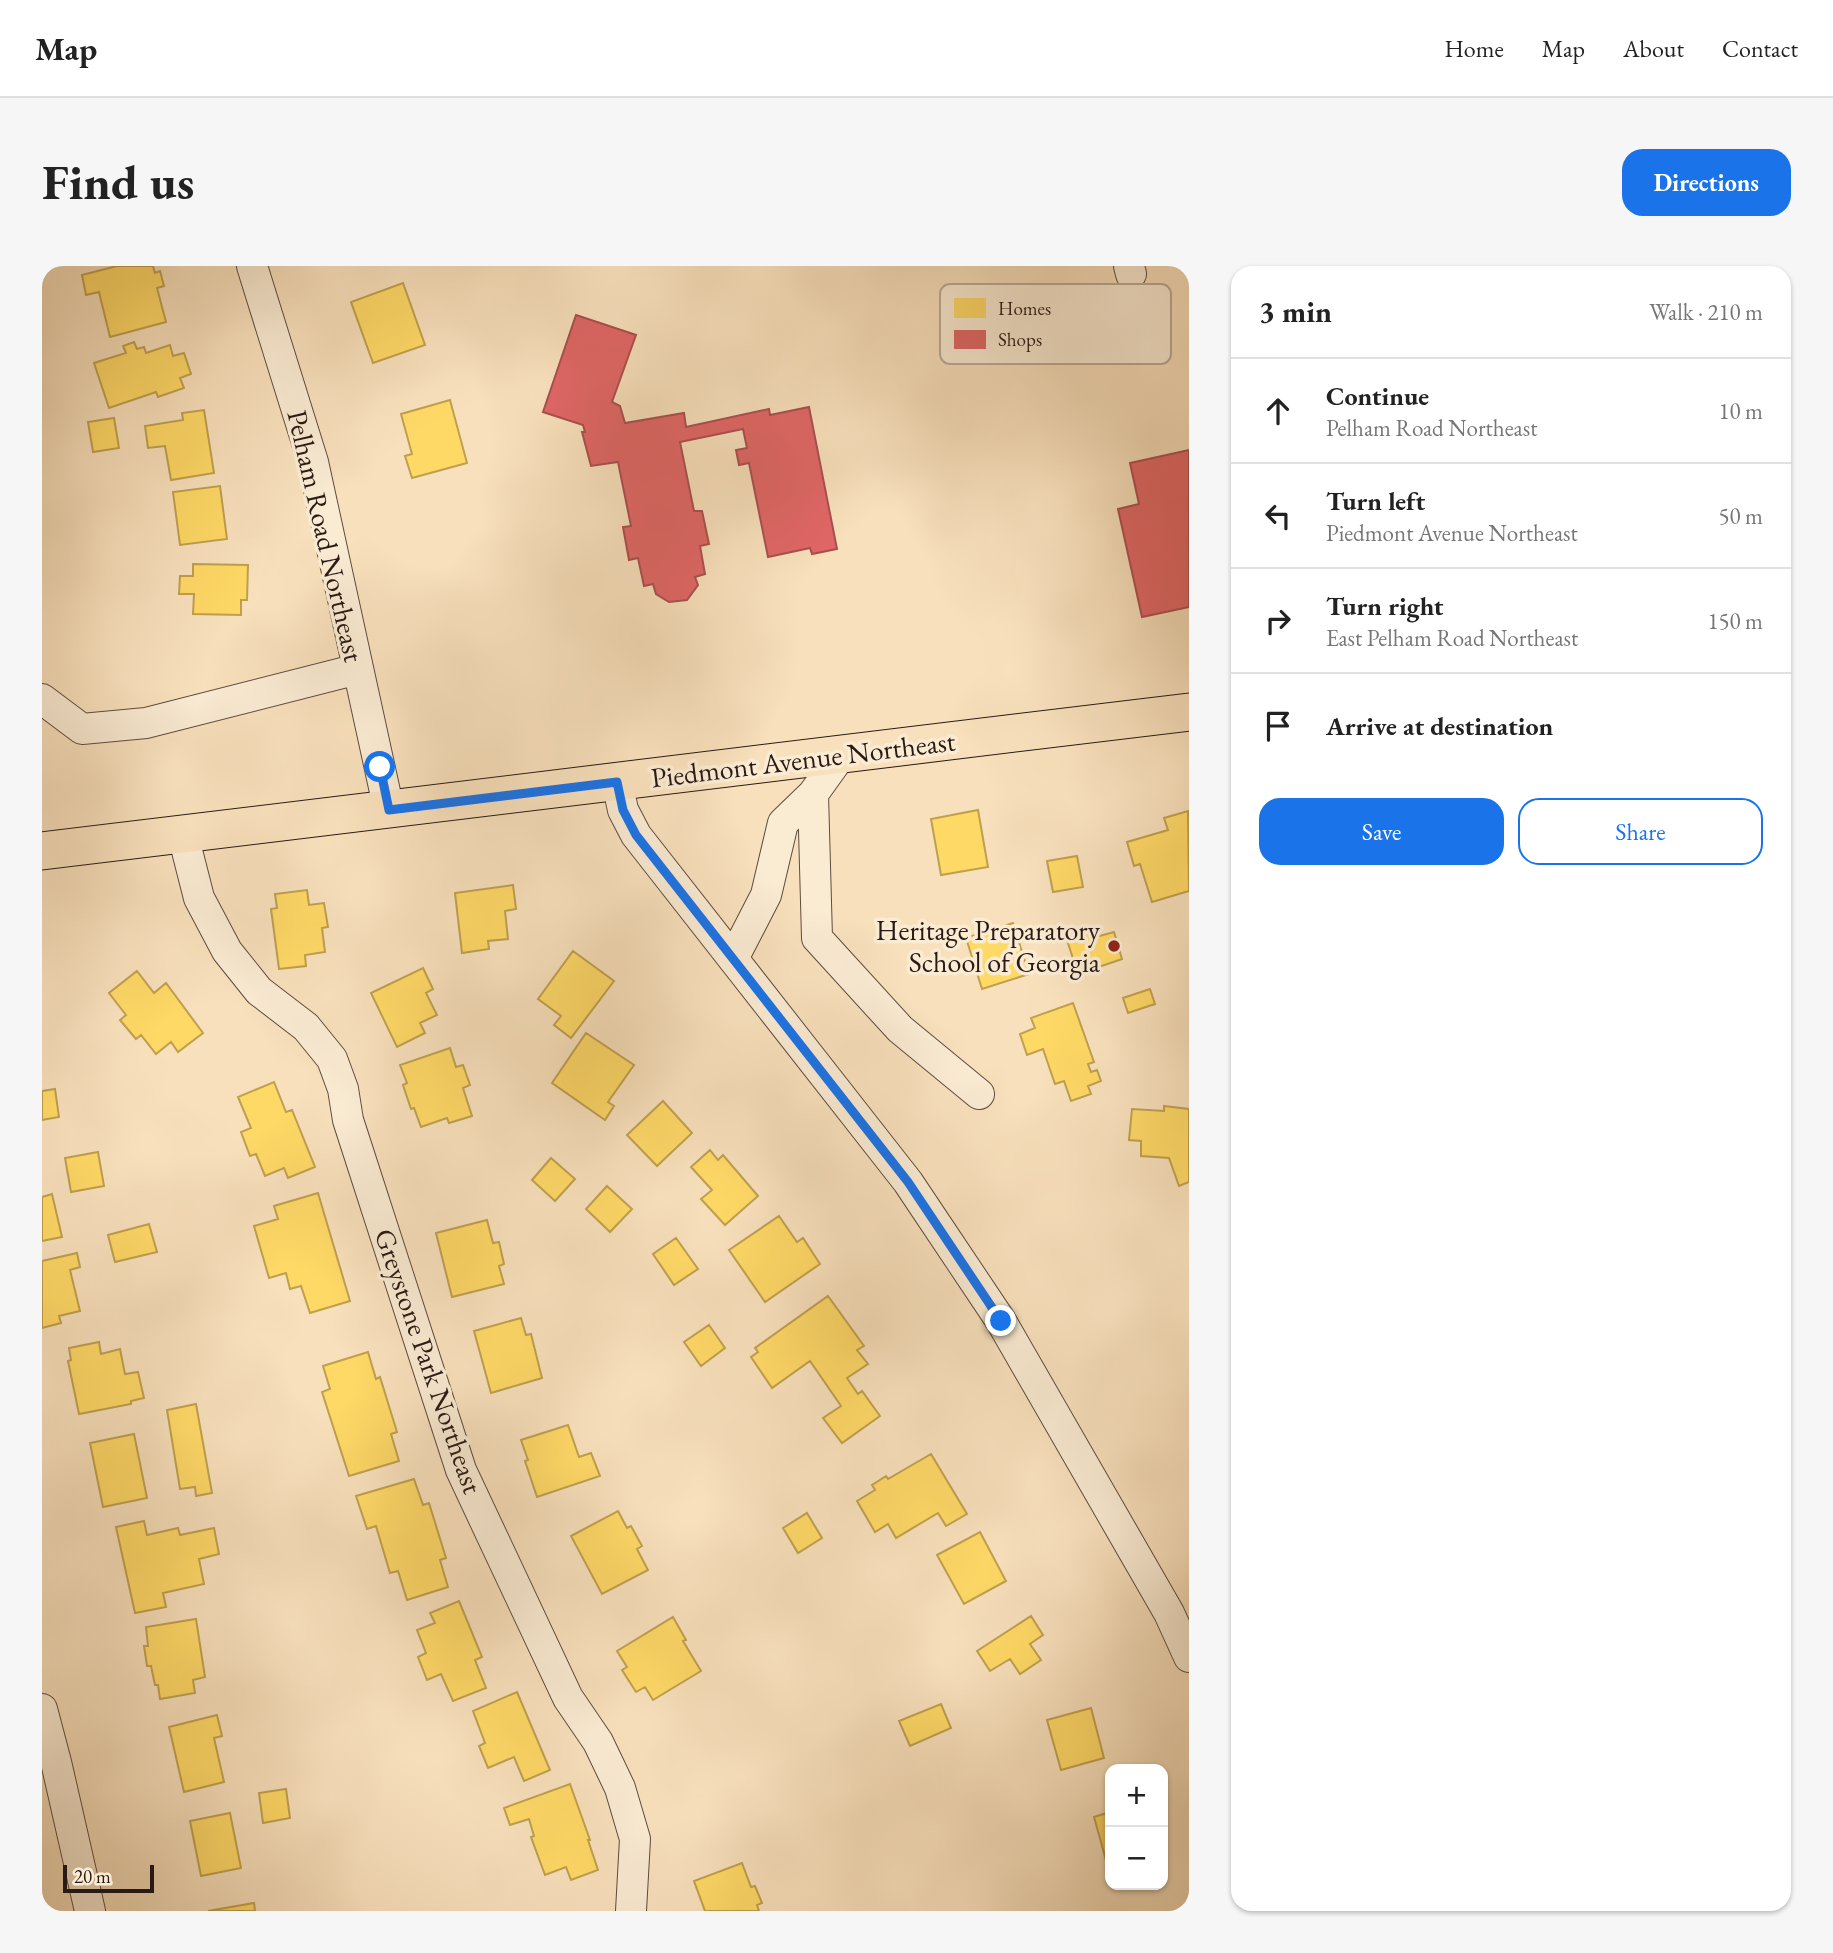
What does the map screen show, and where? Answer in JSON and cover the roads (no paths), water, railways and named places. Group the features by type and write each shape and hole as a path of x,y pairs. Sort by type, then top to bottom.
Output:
{"main road":[{"name":"Piedmont Avenue Northeast","path":"42,852 1189,712"}],"street":[{"name":"Pelham Road Northeast","path":"251,266 313,461 389,810"},
{"path":"42,699 82,729 146,723 358,669"},
{"path":"733,958 766,895 783,823 813,794 841,755"},
{"path":"617,782 623,810 636,835 908,1182 1001,1321 1169,1613 1189,1657"},
{"path":"813,794 817,938 900,1029 979,1094"},
{"name":"Greystone Park Northeast","path":"183,835 199,898 227,951 259,991 306,1027 332,1059 343,1089 348,1120 461,1470 568,1698 598,1742 620,1788 635,1839 631,1911"},
{"path":"42,1709 90,1911"}],"place":[{"name":"Heritage Preparatory School of Georgia","path":"1114,946"}]}
